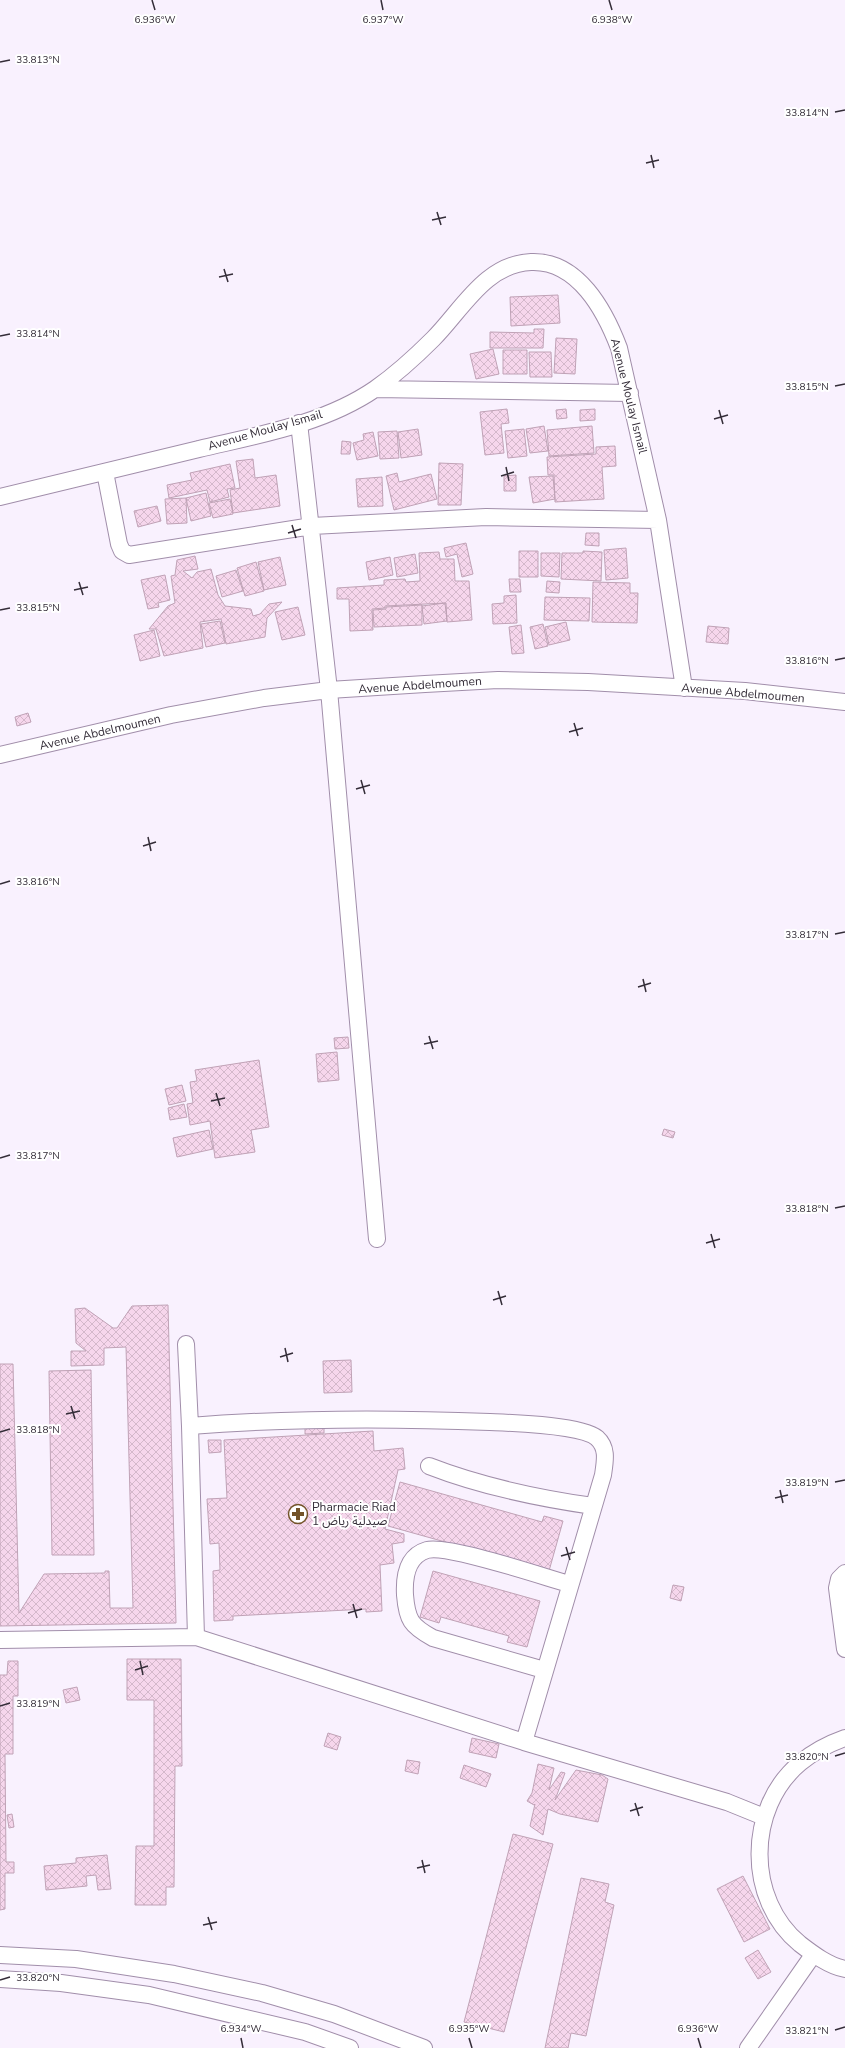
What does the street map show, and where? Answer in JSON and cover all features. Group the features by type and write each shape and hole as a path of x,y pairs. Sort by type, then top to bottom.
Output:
{"street":[{"name":"Avenue Moulay Ismail","path":"0,497 299,423 345,405 375,389 432,340 484,282 507,268 529,262 552,264 574,278 594,299 610,324 619,348 658,520 684,688"},
{"path":"375,389 630,393"},
{"path":"299,423 312,526 329,690 378,1238"},
{"path":"105,472 119,544 125,554 138,554 312,526 486,517 658,520"},
{"name":"Avenue Abdelmoumen","path":"0,755 170,715 264,698 329,690 498,680 588,682 745,691 845,702"},
{"path":"186,1344 190,1426 196,1637"},
{"path":"190,1426 307,1420 424,1419 519,1423 557,1427 588,1433 596,1437 604,1447 605,1454 603,1475 569,1584 524,1742"},
{"path":"429,1466 496,1489 549,1500 593,1506"},
{"path":"544,1670 433,1638 419,1630 410,1621 406,1609 404,1586 409,1564 419,1554 433,1549 480,1558 569,1584"},
{"path":"845,1573 839,1579 837,1588 845,1649"},
{"path":"0,1640 196,1637 524,1742 727,1802 764,1817"},
{"path":"845,1738 826,1745 799,1763 778,1788 764,1817 759,1849 760,1868 766,1894 777,1918 793,1938 813,1955 845,1969"},
{"path":"0,1955 76,1959 174,1974 262,1993 334,2014 424,2048"},
{"path":"748,2048 813,1955"},
{"path":"0,1979 61,1983 149,1995 305,2032 350,2048"}],"building":[{"path":"558,295 560,323 511,326 510,297"},
{"path":"534,329 544,329 543,348 490,348 490,332 534,333"},
{"path":"556,338 577,339 575,374 554,373"},
{"path":"493,349 499,374 476,379 470,354"},
{"path":"503,350 527,350 527,374 503,374"},
{"path":"529,352 551,352 552,377 530,377"},
{"path":"507,409 509,423 501,424 504,453 485,455 480,412"},
{"path":"566,409 567,418 557,419 556,410"},
{"path":"595,409 595,420 580,421 580,410"},
{"path":"544,426 548,451 530,453 526,429"},
{"path":"592,426 594,453 549,456 547,430"},
{"path":"418,429 422,455 401,458 398,432"},
{"path":"524,429 527,456 508,458 505,431"},
{"path":"397,431 399,458 380,459 378,432"},
{"path":"373,432 378,456 357,460 353,443 364,440 363,434"},
{"path":"342,441 351,442 350,454 341,454"},
{"path":"615,446 616,466 602,467 604,499 555,502 554,475 548,475 547,457 596,454 596,447"},
{"path":"253,459 255,478 276,475 280,506 233,513 230,490 240,488 236,461"},
{"path":"439,463 463,464 461,505 438,505"},
{"path":"230,464 235,488 227,489 229,497 210,502 207,490 169,498 167,485 192,480 190,473"},
{"path":"397,473 399,482 431,474 437,499 394,510 386,476"},
{"path":"516,475 516,491 504,491 504,476"},
{"path":"553,476 555,499 533,503 529,477"},
{"path":"382,477 383,506 358,507 356,479"},
{"path":"206,493 211,516 191,521 186,498"},
{"path":"186,498 187,523 167,524 165,499"},
{"path":"230,499 233,514 213,518 209,503"},
{"path":"157,506 161,521 138,527 134,511"},
{"path":"586,533 599,533 599,546 585,545"},
{"path":"466,543 473,574 462,577 457,554 446,557 444,548"},
{"path":"626,548 628,578 606,580 604,550"},
{"path":"519,551 538,551 538,577 519,577"},
{"path":"583,551 602,552 601,581 561,579 562,553 583,553"},
{"path":"439,552 440,559 454,559 455,581 469,581 472,620 447,622 446,603 385,606 385,608 372,609 373,630 350,631 349,599 337,599 337,588 384,585 384,580 405,579 406,582 420,581 419,553"},
{"path":"541,553 560,553 559,577 541,576"},
{"path":"415,554 418,573 397,577 394,558"},
{"path":"195,556 198,569 183,571 192,578 197,572 211,569 218,595 225,606 251,609 253,616 260,614 269,604 282,602 267,618 265,637 226,644 221,619 200,622 203,648 164,656 156,629 149,629 168,606 175,603 171,576 175,575 177,560"},
{"path":"280,557 286,585 264,590 258,562"},
{"path":"390,557 393,575 369,580 366,562"},
{"path":"256,562 264,591 245,596 237,568"},
{"path":"236,570 243,591 222,597 216,576"},
{"path":"165,575 170,600 158,603 159,607 148,609 141,580"},
{"path":"509,579 520,579 521,592 510,592"},
{"path":"547,581 560,582 559,593 546,592"},
{"path":"593,582 630,583 630,593 638,593 637,623 592,622"},
{"path":"516,595 517,623 493,624 492,604 504,603 504,596"},
{"path":"545,597 590,598 589,621 544,620"},
{"path":"445,603 447,621 424,624 422,606"},
{"path":"422,605 422,625 374,627 373,610 386,609 386,607"},
{"path":"298,607 305,635 282,640 275,612"},
{"path":"220,621 225,643 206,647 201,624"},
{"path":"566,622 570,640 549,645 545,627"},
{"path":"543,624 548,646 535,649 530,627"},
{"path":"521,625 524,653 512,654 509,627"},
{"path":"708,626 729,628 728,644 706,642"},
{"path":"154,630 160,656 140,661 134,635"},
{"path":"28,713 31,722 17,726 15,717"},
{"path":"348,1037 349,1048 335,1049 334,1038"},
{"path":"337,1052 339,1080 318,1082 316,1054"},
{"path":"259,1060 269,1127 251,1130 255,1152 215,1158 210,1121 190,1125 187,1104 193,1103 190,1082 197,1081 195,1070"},
{"path":"182,1085 186,1101 169,1105 165,1089"},
{"path":"184,1104 187,1117 170,1120 168,1108"},
{"path":"664,1129 675,1132 673,1138 662,1135"},
{"path":"209,1130 213,1149 177,1157 173,1138"},
{"path":"168,1305 176,1623 0,1626 0,1364 13,1364 19,1613 44,1574 105,1573 105,1571 109,1571 110,1608 133,1608 126,1347 104,1348 104,1365 71,1366 71,1351 86,1351 76,1343 75,1309 85,1308 113,1328 117,1328 132,1306"},
{"path":"351,1360 352,1392 324,1393 323,1361"},
{"path":"91,1370 94,1555 52,1555 49,1371"},
{"path":"324,1426 324,1433 305,1434 305,1427"},
{"name":"Pharmacie Riad 1 صيدلية رياض","path":"373,1431 374,1451 403,1448 405,1469 398,1470 385,1529 404,1534 404,1542 392,1544 394,1563 380,1565 382,1611 366,1612 366,1609 233,1616 233,1620 214,1621 213,1571 220,1570 219,1543 210,1544 207,1499 227,1498 224,1440"},
{"path":"208,1440 221,1440 221,1452 209,1453"},
{"path":"400,1482 542,1522 544,1516 563,1521 549,1571 388,1526"},
{"path":"433,1571 540,1601 527,1647 507,1642 509,1636 441,1617 439,1623 420,1617"},
{"path":"673,1585 684,1587 681,1601 670,1598"},
{"path":"127,1659 181,1659 182,1766 175,1766 174,1887 166,1887 166,1905 135,1905 136,1846 154,1846 154,1700 127,1700"},
{"path":"8,1661 18,1661 18,1696 13,1696 13,1754 5,1754 6,1862 14,1862 14,1873 5,1873 5,1909 0,1910 0,1675 7,1675"},
{"path":"77,1687 80,1700 66,1703 63,1690"},
{"path":"328,1733 341,1737 337,1750 324,1746"},
{"path":"472,1738 499,1744 496,1758 469,1752"},
{"path":"407,1760 420,1762 418,1774 405,1771"},
{"path":"538,1764 554,1768 549,1790 561,1772 565,1773 555,1800 576,1770 602,1775 608,1779 598,1822 560,1814 548,1809 543,1835 530,1826 535,1804 534,1805 527,1801 532,1793"},
{"path":"464,1765 491,1774 486,1787 460,1778"},
{"path":"12,1814 14,1827 9,1828 7,1815"},
{"path":"513,1834 553,1844 504,2032 464,2022"},
{"path":"107,1855 111,1889 98,1890 96,1875 86,1876 87,1886 46,1890 44,1866 76,1863 76,1858"},
{"path":"743,1876 770,1929 744,1942 717,1889"},
{"path":"581,1878 609,1884 605,1902 614,1905 586,2036 571,2033 568,2048 545,2048"},
{"path":"758,1950 771,1972 758,1979 745,1958"}],"place":[{"name":"Pharmacie Riad 1 صيدلية رياض","path":"298,1514"}]}
